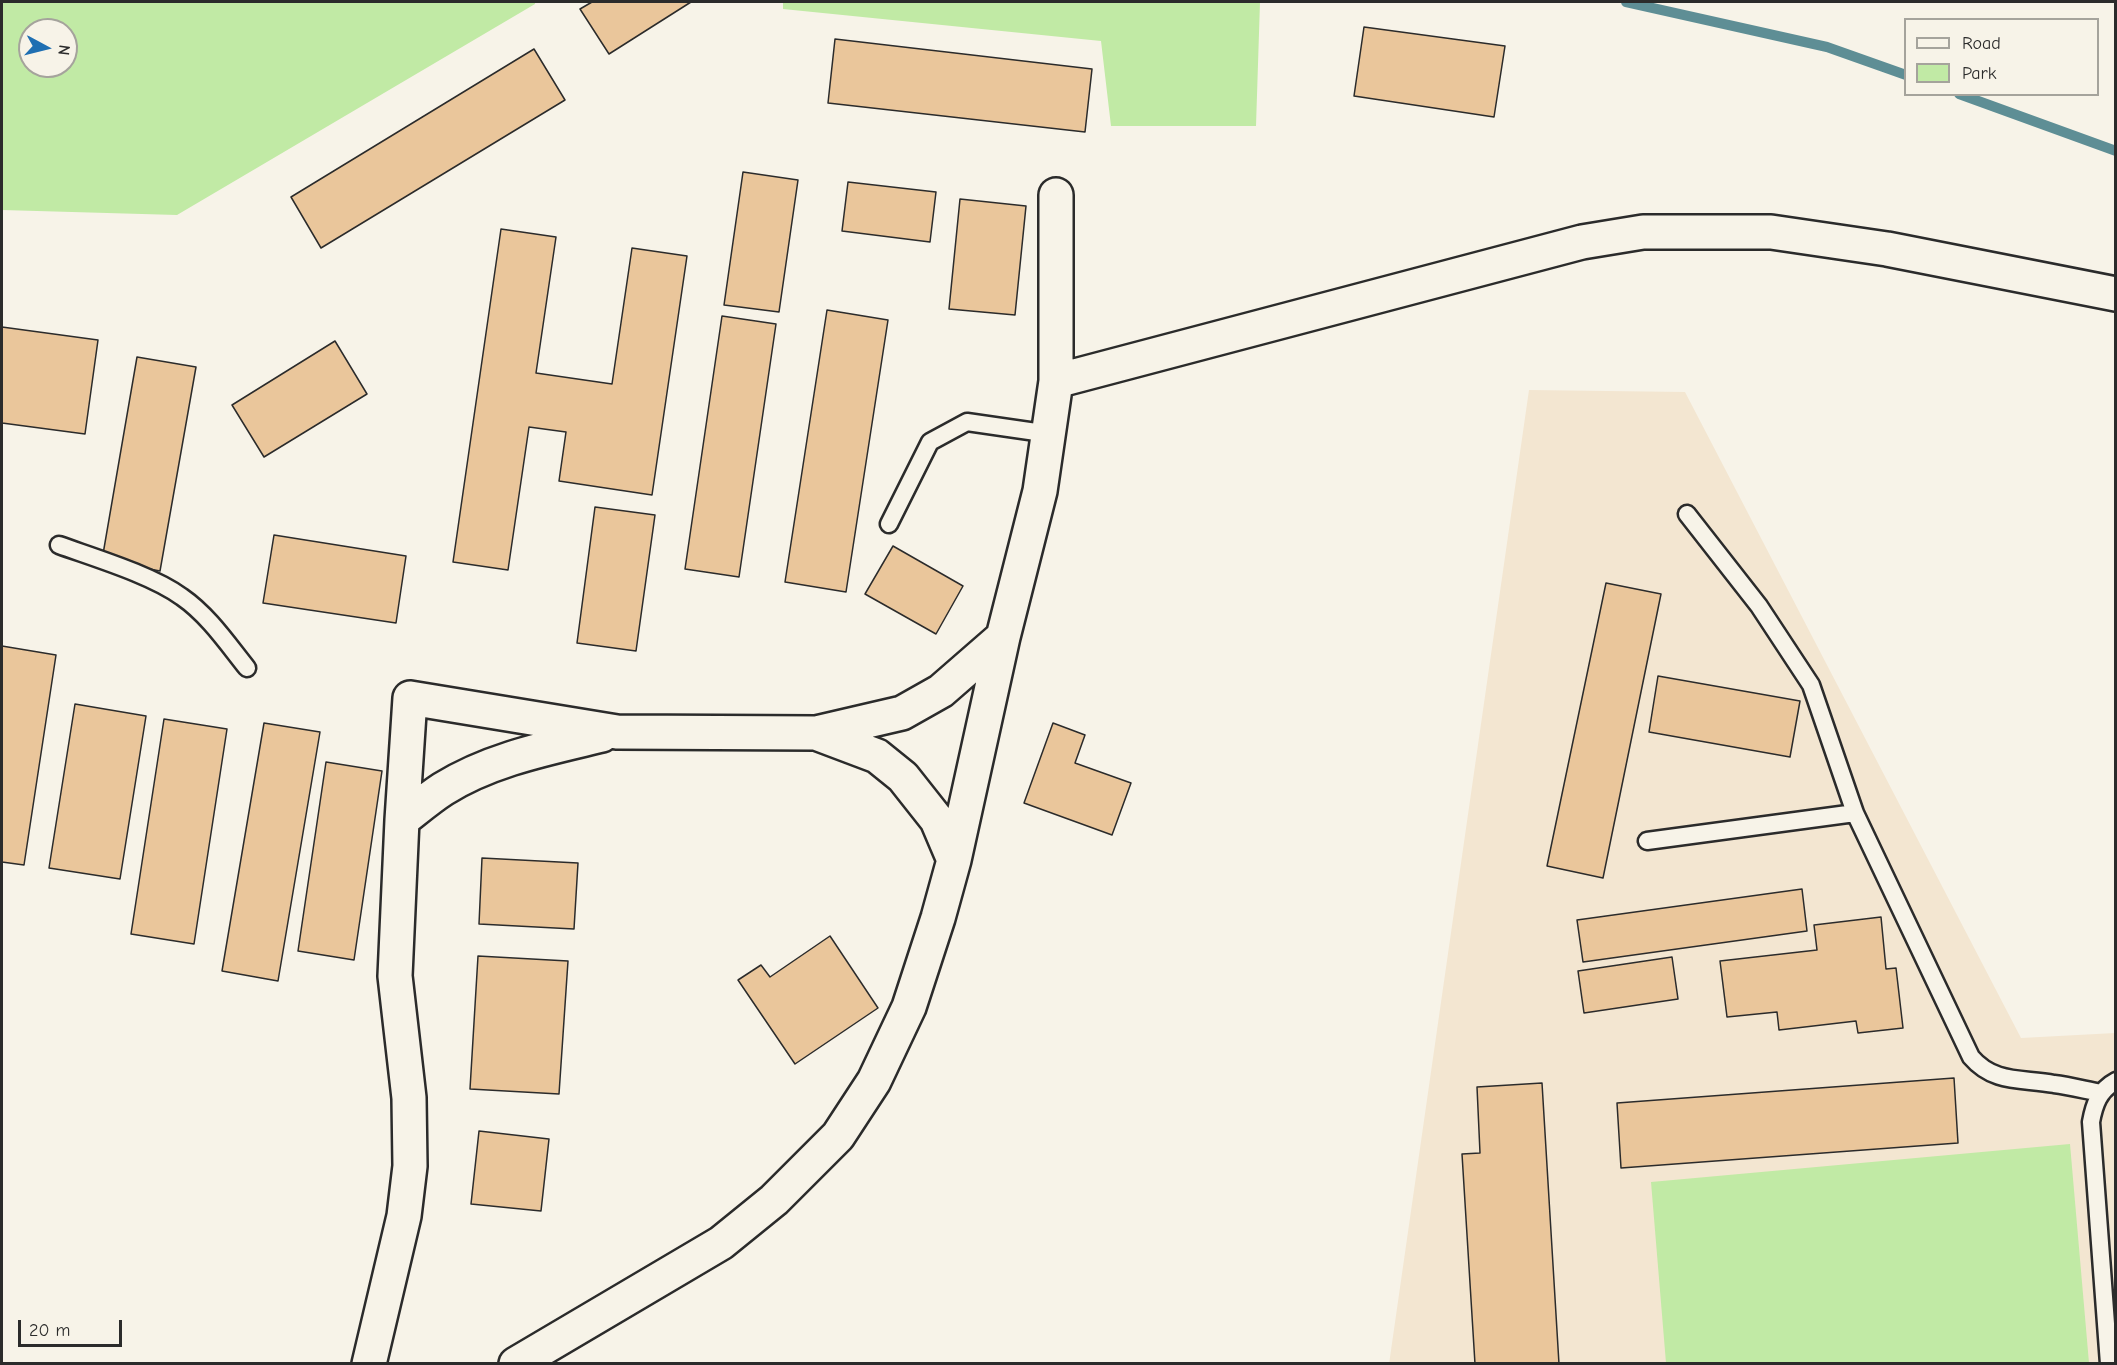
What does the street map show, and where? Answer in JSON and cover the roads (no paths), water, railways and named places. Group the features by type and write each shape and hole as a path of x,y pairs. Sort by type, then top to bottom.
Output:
{"street":[{"path":"516,1364 721,1243 774,1200 838,1136 874,1081 909,1007 954,860 1003,637 1040,491 1056,381 1056,195"},
{"path":"1056,381 1581,242 1644,232 1771,232 1887,249 2115,294"},
{"path":"369,1364 404,1216 410,1166 409,1098 395,976 410,698 616,732 816,733 902,712 940,691 1003,637"},
{"path":"402,820 444,789 487,767 527,753 616,732"},
{"path":"816,733 877,756 903,777 937,820 954,860"}],"lane":[{"path":"889,524 930,442 967,422 1050,434"},
{"path":"1687,514 1759,606 1811,686 1855,813 1971,1057 1981,1068 1999,1077 2053,1083 2101,1093"},
{"path":"59,545 147,578 181,596 206,617 247,668"},
{"path":"1647,841 1855,813"},
{"path":"2109,1364 2091,1122 2094,1105 2101,1093 2115,1081"}],"waterway":[{"path":"1626,2 1827,47 1904,74"},
{"path":"1965,96 2116,151"}]}
